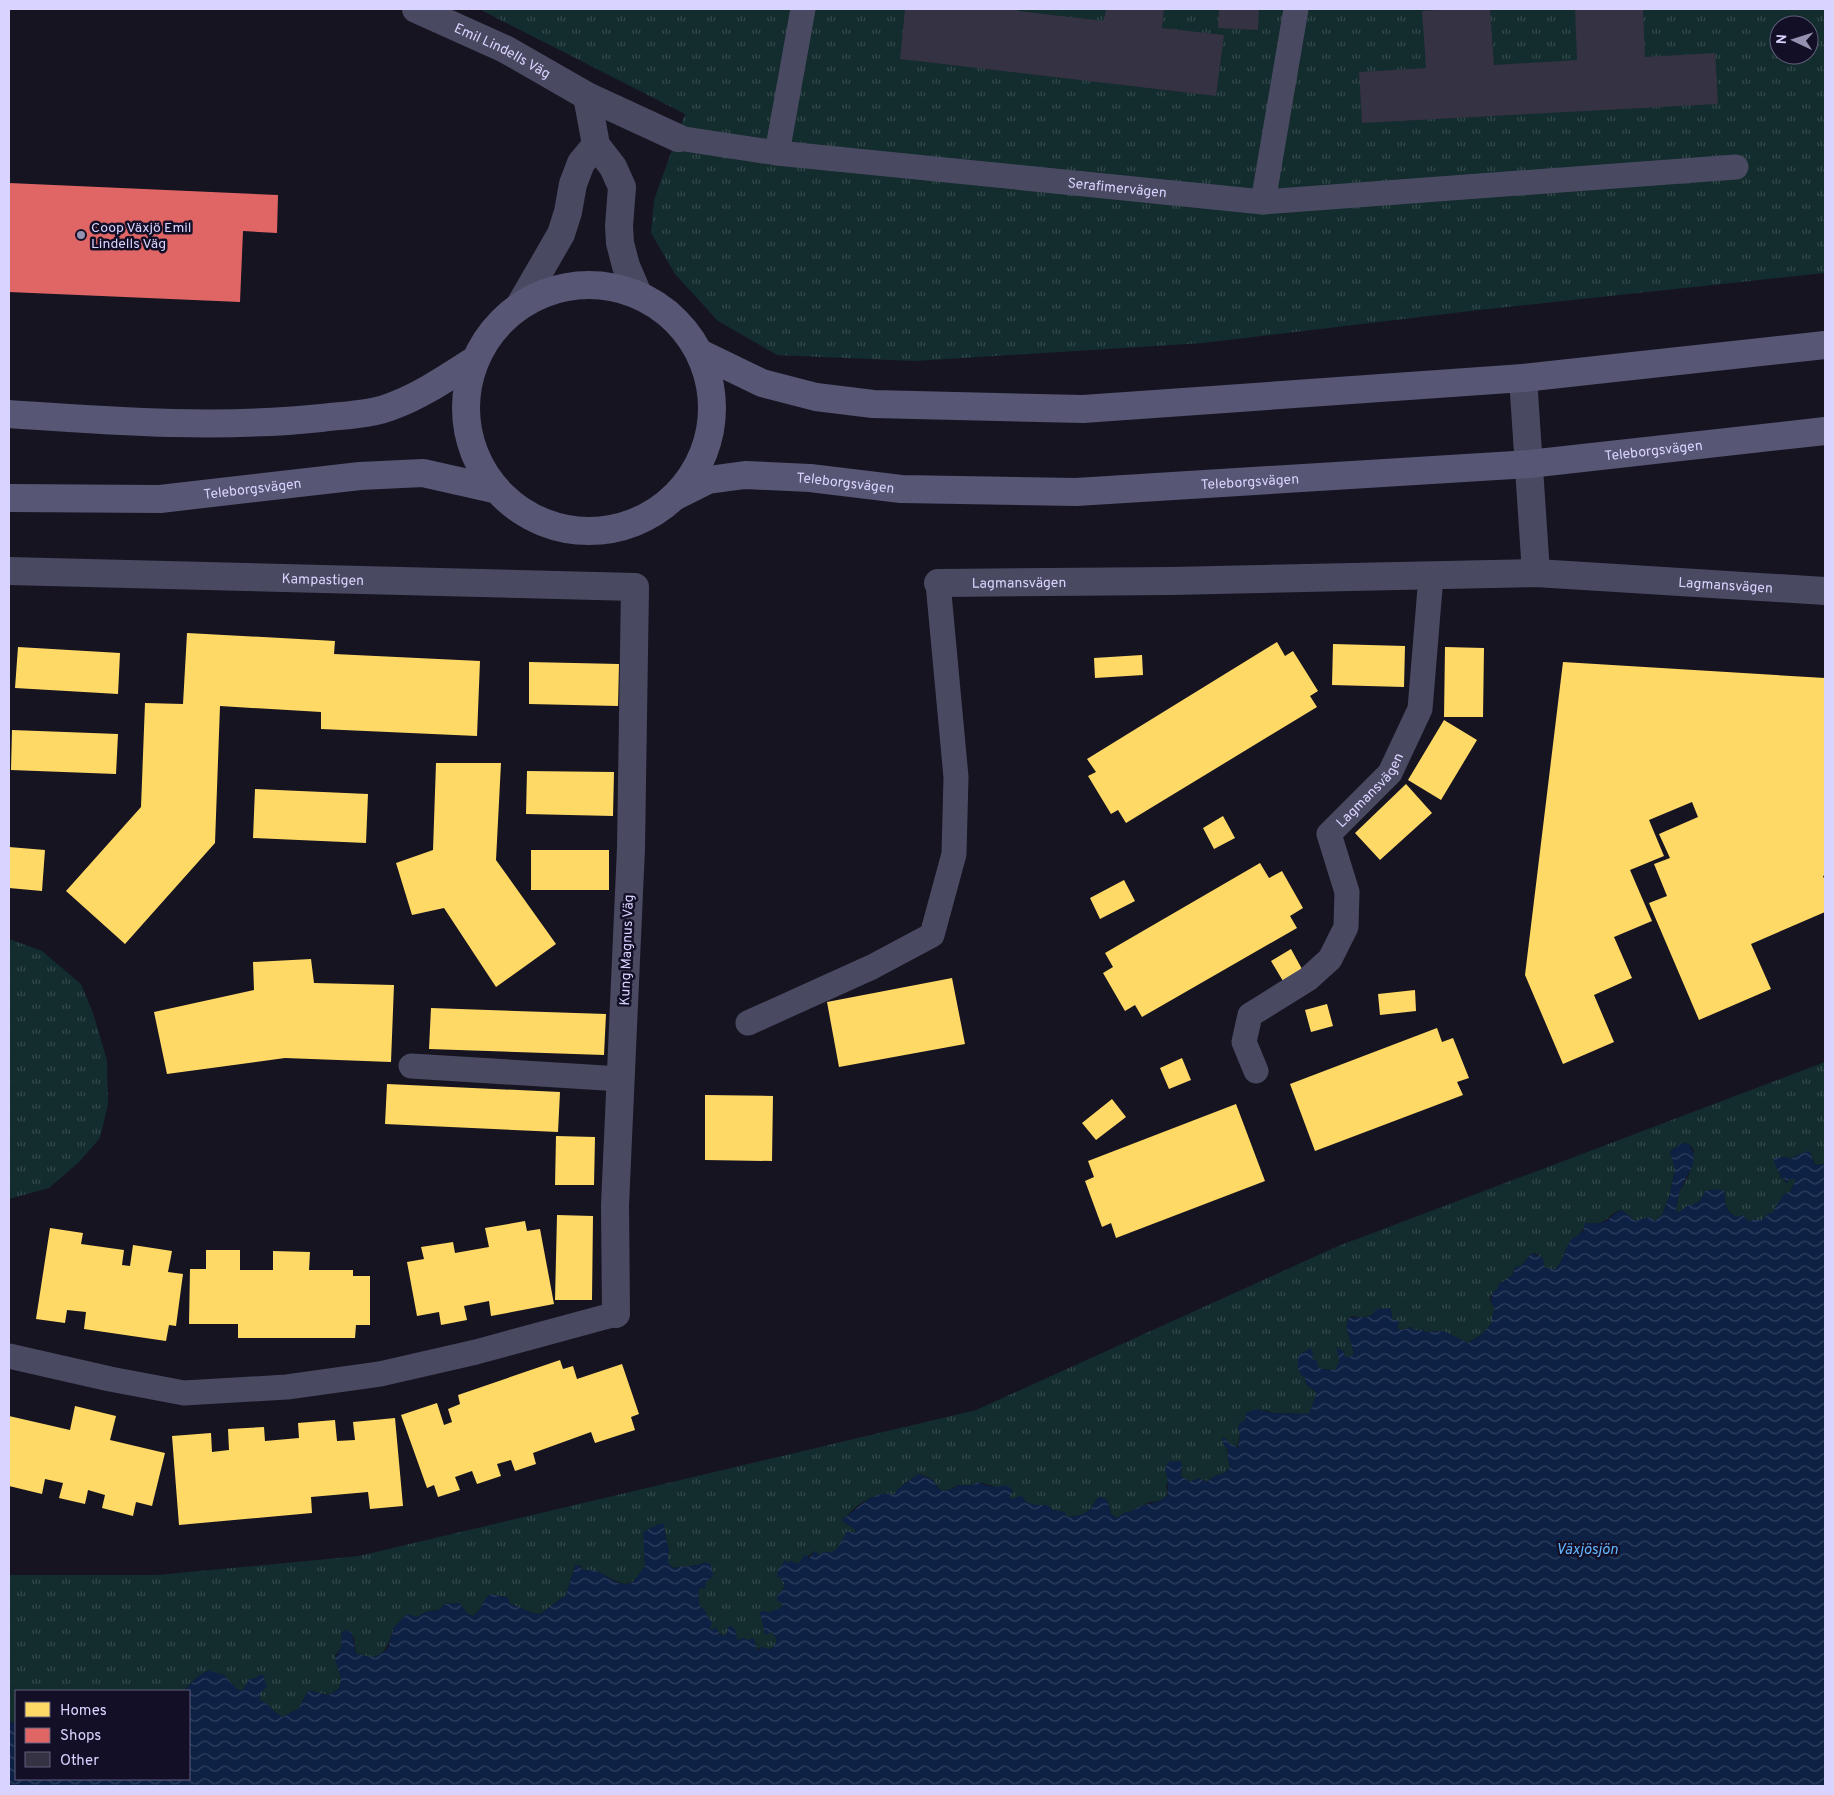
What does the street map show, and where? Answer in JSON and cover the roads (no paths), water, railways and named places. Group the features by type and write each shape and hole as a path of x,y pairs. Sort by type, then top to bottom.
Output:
{"main road":[{"path":"577,284 608,285 638,294 663,309 684,328 700,353 710,382 713,413 708,444 695,472 676,496 653,514 627,526 598,532 569,530 541,523 516,508 494,488 476,460 466,427 465,393 475,360 486,339 501,320 520,305 547,291 577,284"},
{"path":"700,353 762,383 816,397 874,404 1083,409 1523,378 1825,345"},
{"path":"9,414 111,421 248,423 343,416 378,411 395,406 430,388 475,360"},
{"name":"Teleborgsvägen","path":"676,496 708,480 744,475 810,478 901,489 1076,492 1529,464 1825,431"},
{"name":"Teleborgsvägen","path":"9,498 160,498 360,476 423,473 494,488"}],"street":[{"name":"Emil Lindells Väg","path":"416,9 505,49 587,96 678,138"},
{"path":"587,96 596,145 613,167 622,187 619,226 620,243 626,266 638,294"},
{"path":"520,305 561,234 568,212 573,184 582,163 596,145"},
{"path":"1523,378 1536,573"},
{"name":"Kampastigen","path":"9,571 635,586"},
{"name":"Lagmansvägen","path":"938,583 1171,581 1536,573 1825,591"},
{"name":"Kung Magnus Väg","path":"616,1314 615,1205 631,848 635,586"}],"lane":[{"path":"777,153 803,9"},
{"path":"1263,202 1296,9"},
{"name":"Serafimervägen","path":"678,138 777,153 1263,202 1736,167"},
{"name":"Lagmansvägen","path":"1256,1071 1244,1042 1250,1016 1308,979 1330,959 1346,927 1347,892 1329,834 1390,773 1420,708 1431,576"},
{"path":"748,1024 872,966 932,935 954,854 956,786 938,583"},
{"path":"411,1066 621,1079"},
{"path":"9,1356 110,1379 184,1393 287,1387 380,1374 476,1352 616,1314"}],"water":[{"name":"Växjösjön","path":"1681,1143 1689,1144 1694,1157 1679,1193 1676,1211 1679,1213 1688,1205 1693,1205 1696,1202 1699,1203 1705,1191 1715,1189 1724,1191 1726,1206 1732,1214 1736,1217 1743,1215 1748,1221 1757,1219 1761,1221 1769,1213 1773,1213 1783,1195 1790,1192 1796,1179 1789,1179 1787,1184 1784,1178 1781,1178 1774,1158 1787,1157 1790,1159 1807,1151 1810,1152 1816,1165 1825,1164 1825,1786 9,1786 9,1723 11,1722 15,1724 15,1780 190,1780 190,1690 184,1690 201,1674 211,1671 224,1675 238,1690 243,1690 249,1679 263,1675 267,1687 260,1693 260,1700 283,1717 299,1708 308,1691 327,1695 340,1687 341,1678 335,1658 341,1648 342,1632 347,1630 352,1633 356,1654 372,1657 379,1655 388,1648 394,1627 407,1614 417,1617 425,1612 439,1610 445,1604 459,1603 468,1614 473,1616 491,1594 507,1597 510,1604 532,1613 540,1614 566,1595 575,1566 577,1565 584,1570 597,1571 618,1583 627,1584 633,1582 645,1566 643,1532 659,1524 664,1524 669,1550 668,1563 673,1568 705,1562 711,1565 713,1576 706,1582 705,1589 700,1587 698,1596 700,1607 705,1610 712,1622 710,1629 712,1630 716,1627 720,1635 724,1636 727,1634 728,1627 731,1626 735,1629 737,1640 754,1638 757,1650 759,1650 761,1647 769,1649 774,1647 777,1639 772,1632 765,1635 760,1612 765,1611 768,1613 782,1607 782,1602 777,1601 777,1597 784,1588 785,1583 780,1576 777,1578 778,1570 783,1564 784,1559 786,1563 790,1561 798,1564 806,1554 809,1558 815,1551 819,1555 823,1552 833,1552 838,1548 846,1535 845,1532 856,1532 856,1530 841,1520 872,1497 886,1494 894,1495 897,1490 918,1474 933,1480 938,1489 944,1491 978,1482 993,1487 1006,1486 1013,1491 1009,1497 1011,1499 1022,1496 1026,1502 1035,1505 1048,1505 1052,1510 1065,1512 1065,1515 1068,1517 1087,1512 1100,1497 1107,1500 1111,1514 1117,1518 1141,1506 1160,1501 1168,1495 1165,1469 1168,1462 1180,1461 1182,1465 1180,1476 1189,1482 1199,1478 1208,1481 1228,1470 1230,1466 1228,1449 1224,1446 1222,1438 1225,1438 1229,1443 1238,1448 1240,1434 1238,1427 1240,1423 1245,1421 1246,1413 1256,1409 1273,1413 1309,1414 1316,1392 1306,1384 1305,1378 1299,1371 1299,1355 1311,1348 1312,1358 1317,1361 1318,1367 1335,1370 1339,1360 1337,1347 1344,1352 1345,1357 1350,1357 1354,1353 1346,1326 1349,1318 1368,1317 1376,1309 1390,1308 1392,1319 1399,1321 1397,1328 1401,1330 1412,1327 1413,1330 1426,1332 1444,1331 1468,1343 1482,1334 1492,1323 1495,1309 1491,1300 1494,1290 1496,1291 1500,1283 1513,1274 1515,1267 1521,1266 1532,1253 1543,1258 1545,1268 1555,1269 1571,1240 1584,1230 1586,1223 1604,1222 1622,1210 1635,1221 1650,1217 1656,1222 1662,1215 1670,1194 1675,1169 1670,1152"}],"place":[{"name":"Coop Växjö Emil Lindells Väg","path":"81,235"}]}
